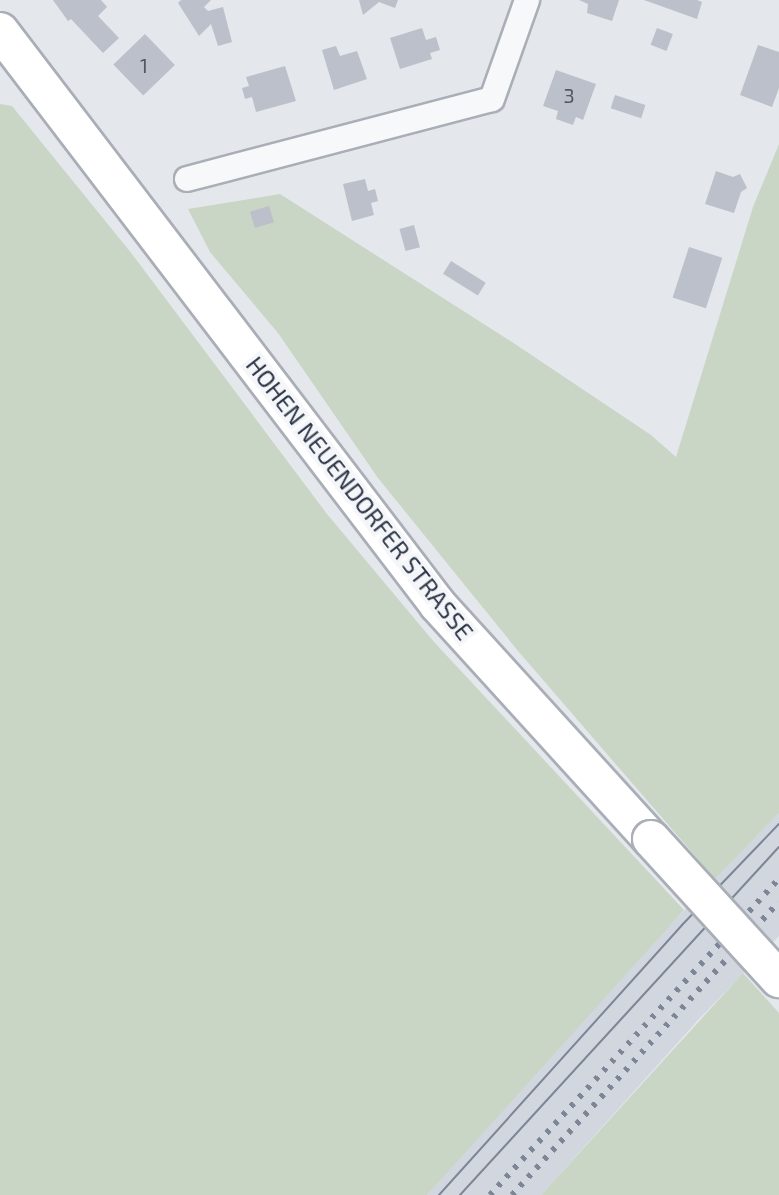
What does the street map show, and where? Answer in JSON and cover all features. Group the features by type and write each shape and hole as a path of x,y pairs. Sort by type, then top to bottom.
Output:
{"main road":[{"name":"HOHEN NEUENDORFER STRASSE","path":"3,39 141,212 429,594 779,979"}],"street":[{"path":"187,179 492,99 527,0"}],"shaded area":[{"path":"779,813 779,936 698,1020 541,1195 427,1195 640,956"}],"green space":[{"path":"0,104 12,106 132,254 327,514 434,642 684,910 427,1195 0,1195"},
{"path":"779,144 779,813 715,879 518,651 378,478 278,333 210,252 188,209 280,194 512,342 651,435 676,457 753,207"},
{"path":"743,973 779,1013 779,1195 541,1195"}],"building":[{"path":"53,0 101,0 107,7 98,16 119,38 103,53 71,19 68,21"},
{"path":"181,0 211,0 204,7 208,11 223,7 232,42 218,46 211,24 199,36 178,3"},
{"path":"359,0 398,0 395,8 379,2 363,15"},
{"path":"579,0 619,0 612,21 587,13 588,4"},
{"path":"644,0 697,0 702,2 697,19"},
{"path":"422,28 426,40 436,37 440,50 430,53 432,59 400,69 390,38"},
{"path":"657,28 673,34 666,51 651,45"},
{"path":"145,34 175,65 143,95 113,65"},
{"path":"758,45 779,52 779,88 772,107 740,95"},
{"path":"336,46 340,56 357,51 367,79 334,90 322,50"},
{"path":"285,66 296,101 256,112 252,97 245,99 242,88 249,86 246,77"},
{"path":"556,70 596,84 583,120 576,117 573,125 556,119 558,111 543,106"},
{"path":"615,95 645,105 641,118 611,108"},
{"path":"716,171 733,177 740,174 747,188 741,192 734,213 705,204"},
{"path":"365,179 368,191 375,189 378,201 371,203 374,215 352,221 343,184"},
{"path":"269,206 274,222 255,228 250,212"},
{"path":"414,225 420,247 405,251 400,229"},
{"path":"689,247 722,258 706,308 673,297"},
{"path":"451,261 486,283 478,295 443,274"}],"tram line":[{"path":"439,1195 682,925 779,824"},
{"path":"460,1195 779,847"}],"railway":[{"path":"490,1195 779,879"},
{"path":"512,1195 779,902"}]}
